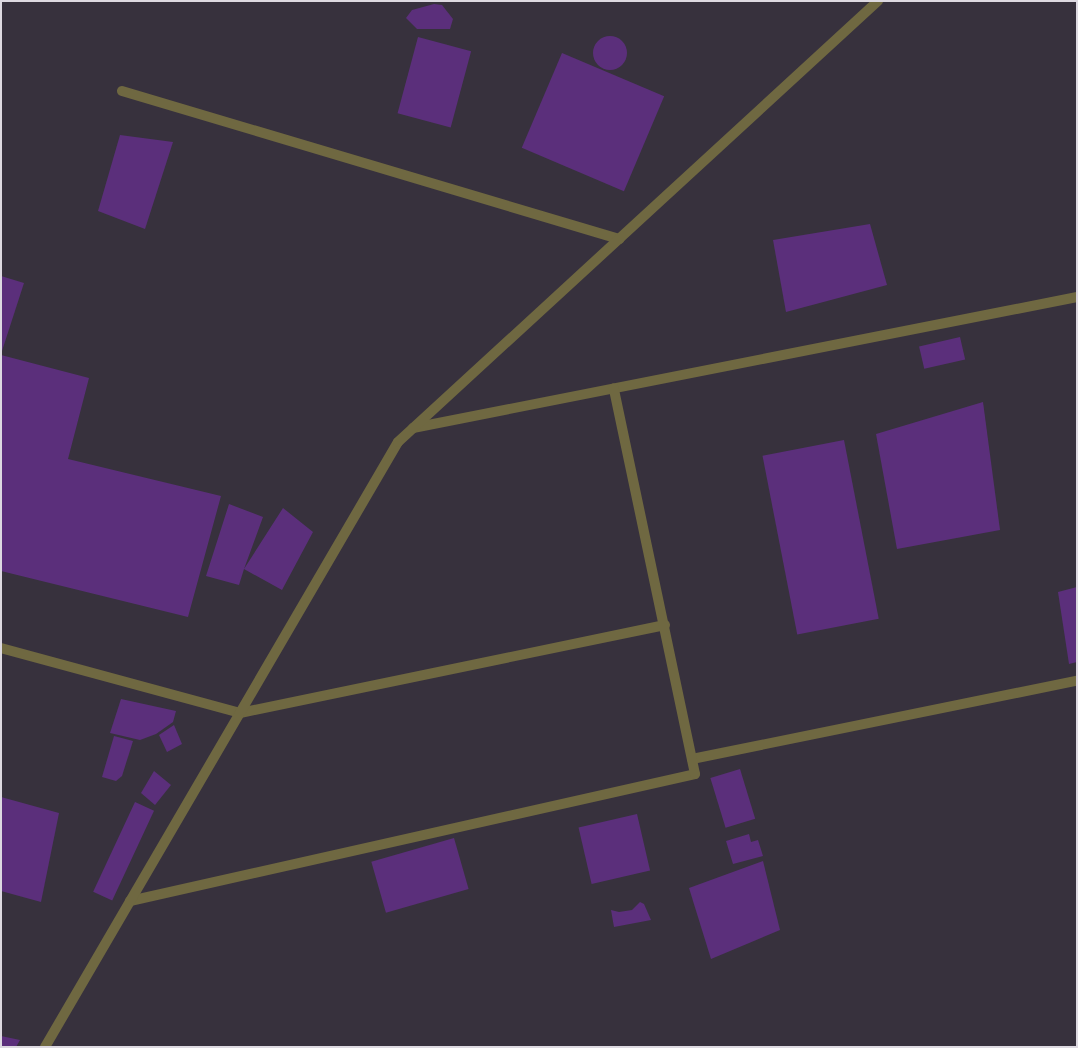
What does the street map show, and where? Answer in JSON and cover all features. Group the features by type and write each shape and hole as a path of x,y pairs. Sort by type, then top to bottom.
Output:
{"street":[{"path":"45,1047 398,442 878,1"},
{"path":"122,91 619,239"},
{"path":"413,428 1077,297"},
{"path":"130,901 695,774 665,625 614,388"},
{"path":"1,648 240,713 665,625"},
{"path":"692,759 1077,681"}],"building":[{"path":"434,4 442,5 453,19 450,29 417,29 406,18 412,10"},
{"path":"607,36 613,36 617,37 624,43 627,53 626,60 620,67 613,70 607,70 603,69 596,63 593,56 593,50 594,46 600,39"},
{"path":"418,37 471,51 451,128 398,113"},
{"path":"562,53 664,96 624,191 522,148"},
{"path":"120,135 173,142 145,229 98,211"},
{"path":"870,224 887,285 786,312 773,240"},
{"path":"1,276 24,283 1,354"},
{"path":"960,337 965,359 924,369 919,346"},
{"path":"1,355 89,378 68,459 221,496 188,617 1,571"},
{"path":"983,402 1000,530 897,549 876,434"},
{"path":"844,440 879,619 797,634 763,456"},
{"path":"229,504 263,517 239,585 206,576"},
{"path":"283,508 313,532 282,590 244,569"},
{"path":"1077,587 1077,662 1069,664 1058,592"},
{"path":"121,699 176,711 173,722 156,734 140,740 110,733"},
{"path":"174,725 182,744 167,752 159,735"},
{"path":"114,736 133,741 122,776 116,781 102,777"},
{"path":"740,769 755,819 726,828 710,778"},
{"path":"154,771 171,785 155,805 141,793"},
{"path":"1,797 59,813 41,902 1,891"},
{"path":"135,802 154,811 112,901 93,892"},
{"path":"637,814 650,871 592,884 579,827"},
{"path":"749,834 751,842 758,840 763,856 733,864 726,841"},
{"path":"454,838 469,889 386,913 371,862"},
{"path":"763,861 780,930 711,959 689,888"},
{"path":"640,902 644,904 651,920 614,927 611,910 619,912 632,910"},
{"path":"1,1036 20,1040 16,1047 1,1047"}]}
